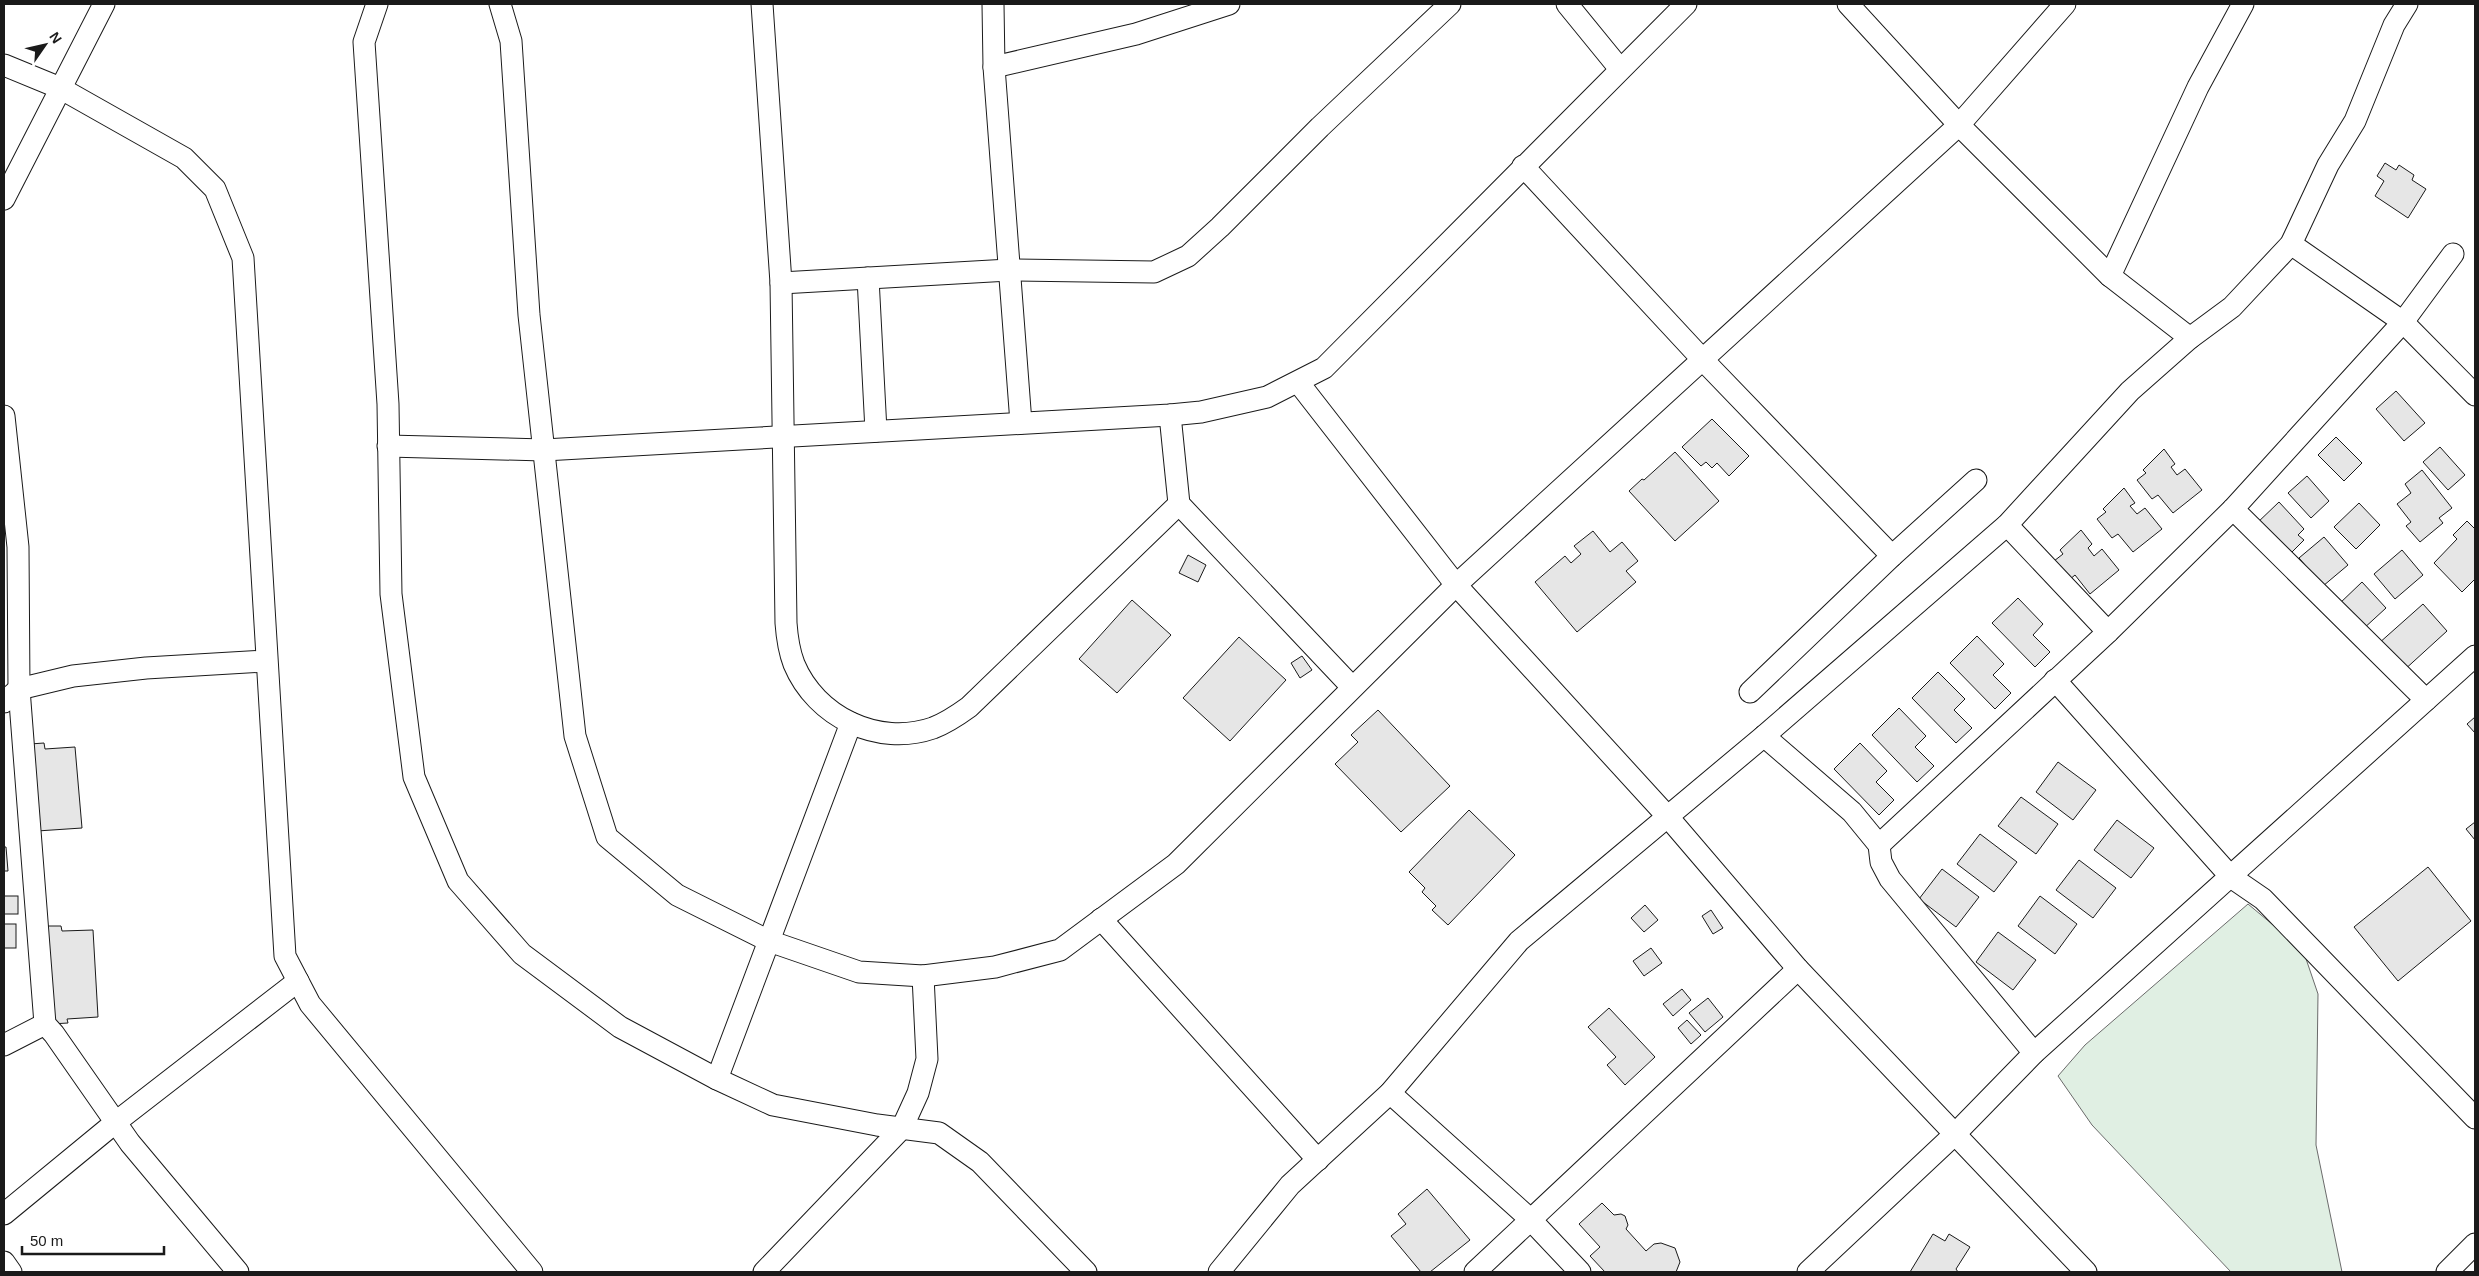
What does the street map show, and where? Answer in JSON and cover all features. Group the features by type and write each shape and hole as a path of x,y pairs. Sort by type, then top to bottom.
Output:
{"street":[{"path":"4,199 104,4"},
{"path":"377,4 364,42 388,446 391,594 414,777 458,881 522,954 620,1027 717,1080 773,1105 939,1133 980,1162 1086,1272"},
{"path":"500,4 510,41 529,315 576,736 608,837 677,895 769,941 859,972 923,976 995,966 1060,950 1176,864 1456,585 1960,124 2065,4"},
{"path":"762,4 781,283 786,623 788,644 794,664 804,683 832,712 851,724 868,730 892,734 913,733 933,728 954,718 969,708 1179,504"},
{"path":"992,4 994,67 1021,423"},
{"path":"994,67 1136,34 1229,4"},
{"path":"781,283 1009,270 1154,272 1188,256 1450,4"},
{"path":"1567,4 1620,69"},
{"path":"388,446 544,450 1170,415 1201,412 1268,397 1324,368 1686,4"},
{"path":"1848,4 1960,124 2110,276 2190,338"},
{"path":"2110,276 2198,87 2243,4"},
{"path":"1219,1272 1290,1185 1390,1093 1519,941 1764,736 2006,525 2130,391 2190,338 2232,307 2291,244 2328,165 2355,121 2394,24 2407,4"},
{"path":"4,65 60,88 184,158 215,188 243,258 285,956 310,1004 532,1272"},
{"path":"1523,166 1703,360 1892,556"},
{"path":"2291,244 2403,322 2475,394"},
{"path":"1879,845 2108,632 2233,509 2403,322 2453,254"},
{"path":"868,278 876,431"},
{"path":"1298,382 1456,585 1668,817 1798,968 2086,1272"},
{"path":"1170,415 1179,504 1352,687"},
{"path":"4,416 18,547 11,695 45,1024 116,1122 238,1272"},
{"path":"1750,692 1892,556 1976,480"},
{"path":"2233,509 2426,700"},
{"path":"2006,525 2108,632"},
{"path":"1808,1272 1955,1134 2034,1054 2475,656"},
{"path":"11,695 73,676 266,661"},
{"path":"2055,680 2231,877 2263,899 2475,1118"},
{"path":"717,1080 851,724"},
{"path":"1764,736 1852,812 1879,845 1881,862 1890,879 2034,1054"},
{"path":"1101,919 1318,1160"},
{"path":"1475,1272 1798,968"},
{"path":"764,1272 902,1128 918,1093 927,1059 923,976"},
{"path":"4,1214 116,1122 298,981"},
{"path":"4,1045 45,1024"},
{"path":"1390,1093 1530,1219 1580,1272"},
{"path":"2447,1272 2475,1244"},
{"path":"4,1262 10,1272"}],"green space":[{"path":"2248,904 2303,950 2318,994 2316,1145 2342,1272 2231,1272 2092,1125 2058,1076 2085,1045"}],"building":[{"path":"2385,163 2396,170 2399,165 2414,175 2412,180 2426,189 2408,218 2375,196 2384,181 2377,176"},
{"path":"2396,391 2425,423 2404,441 2376,409"},
{"path":"1712,419 1749,456 1729,476 1717,463 1712,468 1706,462 1701,466 1682,447"},
{"path":"2336,437 2362,463 2344,481 2318,455"},
{"path":"2440,447 2465,475 2448,490 2423,462"},
{"path":"2164,449 2175,464 2171,467 2177,475 2185,469 2202,490 2173,513 2158,495 2152,499 2137,480 2146,473 2143,470"},
{"path":"1675,452 1719,501 1675,541 1629,491"},
{"path":"2422,470 2452,508 2439,518 2443,523 2420,542 2406,526 2411,522 2397,504 2411,493 2405,484"},
{"path":"2307,476 2329,501 2311,518 2288,493"},
{"path":"2124,488 2135,503 2130,506 2137,514 2145,508 2162,529 2133,552 2118,534 2112,538 2097,519 2106,512 2103,509"},
{"path":"2279,502 2304,529 2298,535 2304,540 2286,558 2255,525"},
{"path":"2359,503 2380,525 2356,549 2334,527"},
{"path":"2467,521 2475,529 2475,579 2462,592 2434,563 2457,539 2453,535"},
{"path":"2081,530 2092,544 2088,548 2094,556 2102,549 2119,570 2090,594 2075,575 2069,580 2054,561 2063,554 2060,550"},
{"path":"1593,531 1610,552 1622,542 1638,561 1626,571 1636,582 1577,632 1535,582 1565,556 1571,563 1581,554 1574,546"},
{"path":"2324,537 2348,565 2323,586 2299,558"},
{"path":"2402,550 2423,575 2395,599 2374,574"},
{"path":"1188,555 1206,565 1198,582 1179,573"},
{"path":"2362,582 2386,608 2362,630 2338,605"},
{"path":"2018,598 2043,624 2033,635 2050,652 2035,667 1992,623"},
{"path":"1132,600 1171,635 1117,693 1079,659"},
{"path":"2423,604 2447,631 2402,672 2378,644"},
{"path":"1977,636 2004,664 1993,675 2011,693 1995,709 1950,663"},
{"path":"1239,637 1286,680 1230,741 1183,698"},
{"path":"1302,656 1312,670 1300,678 1291,663"},
{"path":"1938,672 1965,699 1954,710 1972,728 1956,743 1912,698"},
{"path":"1899,708 1926,736 1915,747 1934,766 1917,782 1872,735"},
{"path":"1378,710 1450,786 1401,832 1335,764 1358,742 1351,735"},
{"path":"2475,717 2475,733 2467,724"},
{"path":"44,743 45,749 75,747 82,828 37,831 30,744"},
{"path":"1860,743 1887,771 1876,782 1894,800 1879,815 1834,769"},
{"path":"2058,762 2096,790 2073,820 2036,792"},
{"path":"2021,797 2058,824 2036,854 1998,826"},
{"path":"1469,810 1515,855 1448,925 1432,910 1436,906 1422,892 1425,888 1409,872"},
{"path":"2117,820 2154,848 2131,878 2094,850"},
{"path":"2475,822 2475,840 2466,829"},
{"path":"1980,834 2017,862 1994,892 1957,864"},
{"path":"4,847 6,847 8,871 4,871"},
{"path":"2079,860 2116,888 2093,918 2056,890"},
{"path":"2428,867 2471,921 2398,981 2354,927"},
{"path":"1942,869 1979,897 1956,927 1919,899"},
{"path":"4,896 18,896 18,914 4,914"},
{"path":"2040,896 2077,924 2055,954 2018,926"},
{"path":"1645,905 1658,920 1644,932 1631,918"},
{"path":"1711,910 1723,928 1713,934 1702,916"},
{"path":"4,924 16,924 16,948 4,948"},
{"path":"46,926 61,926 62,931 93,930 98,1017 67,1019 68,1023 51,1024"},
{"path":"1998,932 2036,960 2013,990 1976,962"},
{"path":"1651,948 1662,963 1644,976 1633,961"},
{"path":"1682,989 1691,1000 1673,1016 1663,1004"},
{"path":"1708,998 1723,1017 1705,1032 1689,1013"},
{"path":"1609,1008 1655,1057 1625,1085 1607,1065 1616,1057 1588,1027"},
{"path":"1687,1020 1701,1035 1691,1044 1678,1028"},
{"path":"1427,1189 1470,1240 1430,1272 1421,1272 1391,1236 1406,1224 1398,1214"},
{"path":"1602,1203 1614,1215 1621,1214 1625,1216 1628,1225 1626,1229 1646,1251 1654,1244 1661,1243 1675,1248 1680,1262 1676,1272 1605,1272 1590,1256 1600,1247 1579,1224"},
{"path":"1933,1234 1945,1241 1949,1234 1970,1247 1956,1269 1958,1272 1910,1272"}]}
